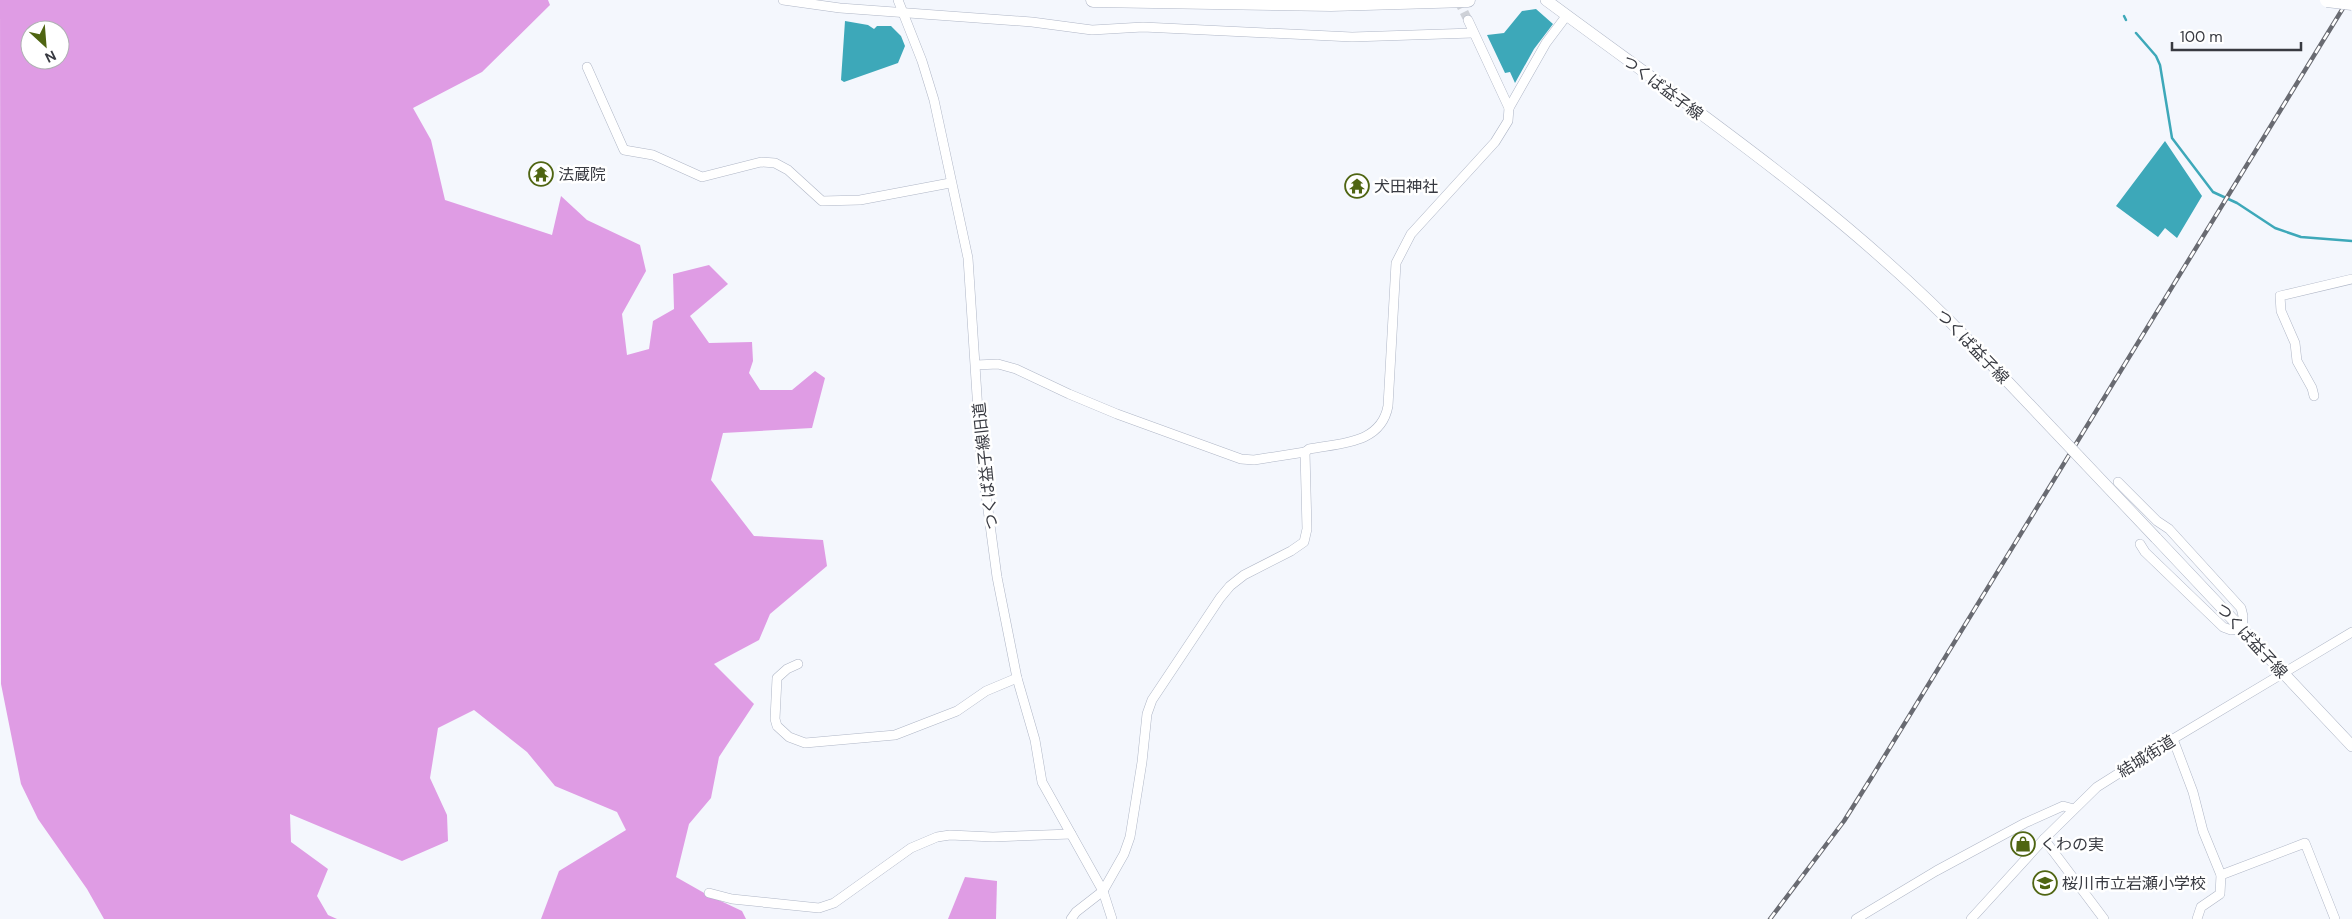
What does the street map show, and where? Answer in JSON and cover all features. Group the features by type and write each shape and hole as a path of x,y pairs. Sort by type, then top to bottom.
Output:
{"highway":[{"path":"1093,0 1331,4 1468,0"},
{"path":"2319,0 2352,3"}],"main road":[{"name":"つくば益子線","path":"1546,0 1852,230 1913,286 1972,344 2352,746"}],"street":[{"path":"783,0 840,8 1032,22 1092,30 1142,27 1352,37 1473,33"},
{"name":"つくば益子線旧道","path":"898,0 922,61 934,100 970,271 981,456 997,577 1017,678 1035,740 1042,782 1103,891 1112,919"},
{"path":"976,365 998,364 1016,369 1069,394 1125,417 1240,459 1254,460 1305,452 1309,449 1358,441 1369,436 1383,422 1388,406 1396,263 1411,234 1495,142 1508,121 1509,108 1546,42 1567,15"},
{"path":"1468,20 1509,108"},
{"path":"587,67 624,150 653,155 702,177 761,162 775,163 788,170 822,201 860,200 950,183"},
{"path":"2314,396 2312,388 2297,362 2296,343 2282,311 2280,296 2352,279"},
{"path":"1071,919 1076,912 1103,891 1124,854 1130,837 1142,762 1147,714 1156,694 1230,586 1244,575 1299,546 1306,537 1305,452"},
{"path":"2118,482 2157,521 2169,529 2241,608 2243,616 2242,629 2231,630 2223,627 2145,552 2140,544"},
{"name":"結城街道","path":"1971,919 2044,839 2097,787 2283,672 2352,632"},
{"path":"798,664 787,669 777,678 775,719 777,726 790,737 805,743 895,735 957,710 986,691 1017,678"},
{"path":"2173,739 2193,792 2203,831 2221,875 2220,894 2202,907 2197,919"},
{"path":"1856,919 1936,871 2025,823 2064,806 2074,809"},
{"path":"709,893 732,899 818,908 834,903 911,848 937,837 950,835 993,837 1071,834"},
{"path":"2044,839 2104,919"},
{"path":"2221,875 2305,843 2335,919"}],"shaded area":[{"path":"0,0 548,0 550,5 482,72 413,108 431,140 445,200 552,235 561,196 587,220 640,245 646,271 622,314 627,355 649,349 653,321 674,309 673,274 709,265 728,284 690,316 709,343 752,342 753,361 749,373 760,390 792,390 815,371 825,378 812,428 723,433 711,480 754,536 823,540 827,566 770,614 759,640 714,664 754,704 719,757 711,798 689,824 676,877 742,911 746,919 541,919 559,871 626,830 617,812 555,786 527,752 474,710 438,728 430,778 447,815 448,841 402,861 290,814 291,842 328,869 317,896 328,915 337,919 104,919 87,889 38,819 21,784 1,684"},
{"path":"965,877 997,881 996,919 948,919"}],"water":[{"path":"1536,9 1553,24 1534,49 1515,83 1510,72 1505,73 1487,35 1504,33 1522,11"},
{"path":"845,21 868,25 874,29 877,26 891,26 901,36 905,46 898,63 844,82 841,80"},
{"path":"2165,141 2202,196 2177,238 2165,228 2158,237 2116,206"}],"waterway":[{"path":"2124,16 2126,20"},
{"path":"2136,33 2156,56 2160,65 2172,138 2213,192 2237,203 2275,228 2301,237 2352,241"}],"tunnel":[{"path":"1458,0 1468,20"}],"railway":[{"path":"1770,919 1844,821 1873,775 2348,0"}],"place":[{"name":"法蔵院","path":"541,174"},
{"name":"犬田神社","path":"1357,186"},
{"name":"くわの実","path":"2023,844"},
{"name":"桜川市立岩瀬小学校","path":"2045,883"}]}
